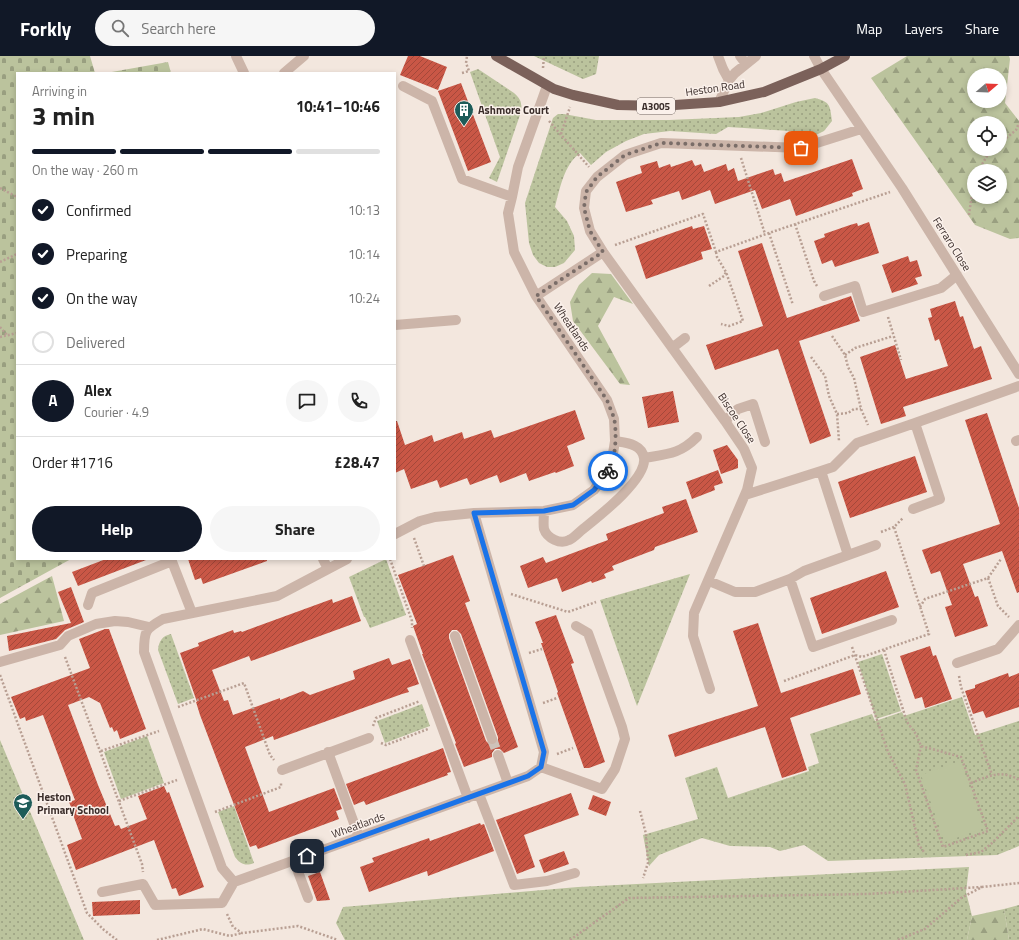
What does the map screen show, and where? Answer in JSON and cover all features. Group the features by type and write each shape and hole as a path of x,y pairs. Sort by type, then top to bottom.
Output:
{"main road":[{"name":"Heston Road","path":"496,56 547,86 573,95 618,105 660,106 719,102 764,92 821,69 845,56"}],"street":[{"path":"236,56 244,72"},
{"path":"285,72 304,56"},
{"path":"718,56 729,80"},
{"path":"719,102 729,80 743,60 756,56"},
{"name":"Ferraro Close","path":"814,56 821,69 902,188 1019,374"},
{"path":"403,86 432,101 462,179 512,197"},
{"name":"Wheatlands","path":"396,533 420,521 435,517 474,513 544,511 573,505 594,490 612,466 615,441 614,419 607,400 536,296 514,252 508,213 518,167 547,86"},
{"path":"737,146 801,148 861,129"},
{"name":"Biscoe Close","path":"710,689 693,636 694,613 745,495 752,468 744,449 725,421 603,252 590,231 584,208 586,192 597,177 625,155 661,143 737,146"},
{"path":"536,296 603,252"},
{"path":"824,296 855,286 863,312 941,288 957,275"},
{"path":"396,325 456,320"},
{"path":"672,348 685,338"},
{"path":"745,495 832,467 857,443 1019,386"},
{"path":"725,421 738,410 753,404 765,442"},
{"path":"913,509 940,499 915,423"},
{"path":"644,458 671,454 687,446 697,437"},
{"path":"544,511 544,528 548,537 558,541 568,541 611,507 638,478 644,467 642,452 634,444 615,441"},
{"path":"821,471 848,555"},
{"path":"474,513 544,752 541,767 602,788 615,769 625,739 588,633 576,626"},
{"path":"709,581 735,592 755,592 790,579 804,571 876,545"},
{"path":"88,605 92,593 172,560 192,613"},
{"path":"324,560 328,569"},
{"path":"0,662 60,645 68,636 96,624 121,621 148,627 163,619 276,596 345,560"},
{"path":"790,579 813,648 892,620"},
{"path":"957,663 998,649 1018,625"},
{"path":"102,892 143,884 155,905 222,903 234,882 222,868 172,726 144,652 144,638 148,627"},
{"path":"455,636 492,739"},
{"path":"410,640 468,798"},
{"path":"282,770 369,738"},
{"path":"328,752 359,837"},
{"path":"498,755 508,783"},
{"name":"Wheatlands","path":"234,882 528,776 541,767"},
{"path":"479,794 514,885 547,881 575,873"},
{"path":"294,861 308,898"}],"path":[{"path":"462,73 469,70 466,63 467,56"},
{"path":"561,134 570,109 573,95"},
{"path":"538,108 597,177"},
{"path":"1007,137 1016,130 1019,123"},
{"path":"737,146 765,234"},
{"path":"0,188 16,196"},
{"path":"716,252 902,188"},
{"path":"969,215 971,204"},
{"path":"603,252 614,245 703,214 717,257 726,272 743,321 729,326 721,324"},
{"path":"795,224 814,281 824,296"},
{"path":"769,233 793,305"},
{"path":"0,262 16,254"},
{"path":"708,286 724,276 726,272"},
{"path":"884,305 901,360"},
{"path":"0,327 7,335"},
{"path":"0,337 16,333"},
{"path":"832,336 845,355 848,367 854,378 861,409 875,437"},
{"path":"845,355 855,348 894,336"},
{"path":"811,357 824,376 828,396 837,414 840,460"},
{"path":"837,414 848,413 854,409 861,409"},
{"path":"878,533 894,527 913,509"},
{"path":"410,526 424,566"},
{"path":"784,681 854,655 862,657 929,634 894,527"},
{"path":"920,607 925,598 988,578 1001,558"},
{"path":"390,560 412,621 410,640"},
{"path":"988,578 998,606 1018,625"},
{"path":"498,596 508,594 568,612 596,602"},
{"path":"60,645 101,751 142,864 143,884"},
{"path":"884,650 907,722 916,734 921,746 916,770 943,847 988,831 961,757 921,746"},
{"path":"854,655 888,752 905,784 919,844 924,852"},
{"path":"957,663 961,687 992,775"},
{"path":"0,674 87,913 117,940"},
{"path":"166,711 244,683 270,755 282,770 280,787 204,816"},
{"path":"431,697 376,718 369,738 386,745 441,724"},
{"path":"101,751 172,726"},
{"path":"971,783 992,775 1011,775 1019,780"},
{"path":"119,801 189,776"},
{"path":"640,811 646,834 648,863 643,878"},
{"path":"966,855 981,852 1019,816"},
{"path":"570,940 629,898 868,894 982,887 1019,883"},
{"path":"898,940 925,929 961,898 982,887"},
{"path":"222,903 233,927 242,933"},
{"path":"157,940 203,929 230,936 242,933 298,926 338,940"}],"green space":[{"path":"0,56 90,56 95,72 16,72 16,560 69,560 0,598"},
{"path":"534,56 599,56 596,74 583,79"},
{"path":"907,56 1009,56 1010,59 1007,85 1007,68 967,68 967,108 1007,108 1007,106 1019,121 1019,238 1010,239 975,225 871,78"},
{"path":"168,62 171,72 112,72"},
{"path":"478,69 514,93 520,99 521,104 521,112 497,182 489,178 500,157 470,72"},
{"path":"815,98 824,101 828,105 831,111 832,121 824,131 810,138 806,132 728,127 716,134 670,131 644,134 626,141 606,152 591,165 580,153 566,170 555,207 567,221 574,236 575,250 564,263 555,267 547,267 539,263 533,255 529,243 525,203 553,118 558,114 596,120 669,120 739,117 761,113 796,102"},
{"path":"592,273 611,274 633,304 614,297 598,326 630,385 620,384 573,321 570,302 579,285"},
{"path":"386,560 406,615 370,628 364,617 349,577"},
{"path":"690,574 637,706 600,600"},
{"path":"52,576 64,621 0,635 0,604"},
{"path":"171,634 194,698 178,704 158,650 162,639"},
{"path":"882,654 901,711 876,719 858,662"},
{"path":"962,697 975,735 1019,721 1019,846 997,855 828,861 804,845 780,851 770,847 730,846 702,838 659,855 649,866 643,835 698,819 685,778 717,767 728,798 809,771 808,767 819,763 810,734 872,714 875,721 902,712 904,716"},
{"path":"422,704 430,726 385,743 377,721"},
{"path":"147,736 164,783 121,799 104,752"},
{"name":"Heston Primary School","path":"0,740 84,940 0,940"},
{"path":"960,761 983,828 945,842 921,775"},
{"path":"234,806 254,863 251,864 246,865 239,862 235,857 218,812"},
{"path":"969,867 966,892 972,916 967,940 345,940 336,923 343,907 578,887"},
{"path":"1019,905 1019,940 1009,940 1004,909"},
{"path":"1004,909 1009,940 967,940 972,916"}],"building":[{"path":"408,56 420,56 447,67 438,90 400,75"},
{"name":"Ashmore Court","path":"461,83 491,162 468,171 438,91"},
{"path":"852,159 863,189 852,193 853,196 796,216 790,199 762,209 755,190 715,204 710,190 682,200 679,191 651,200 653,204 626,212 616,182 642,173 640,166 657,161 659,168 670,164 671,167 692,160 695,166 701,164 704,172 726,164 728,171 734,168 738,181 773,169 775,175 781,173 784,182"},
{"path":"869,222 879,253 835,267 832,260 822,264 814,241 825,237 824,234 850,225 857,223 858,226"},
{"path":"692,226 693,229 704,226 712,249 701,252 703,259 646,279 635,246"},
{"path":"762,243 787,318 851,296 860,321 799,341 831,436 810,444 778,349 715,370 706,345 763,326 738,251"},
{"path":"908,256 910,262 917,260 922,276 915,278 918,284 892,293 882,265"},
{"path":"955,301 960,317 963,316 974,349 981,346 992,379 903,407 906,416 881,424 860,357 895,345 906,379 948,366 939,339 935,341 928,318 932,317 930,309"},
{"path":"673,391 679,422 648,428 642,397"},
{"path":"575,410 585,439 567,446 574,466 529,481 526,473 500,483 497,475 470,485 467,478 440,488 437,480 411,489 404,469 396,473 396,421 405,445 432,435 434,442 462,432 464,439 491,430 494,438"},
{"path":"987,413 1019,508 1019,592 1017,593 1002,551 963,564 975,597 978,596 988,626 955,637 945,607 952,605 940,571 931,574 922,550 1000,524 965,420"},
{"path":"727,445 738,460 738,468 721,474 713,450"},
{"path":"915,456 927,492 850,518 838,482"},
{"path":"718,470 723,483 714,486 715,490 692,499 686,482"},
{"path":"686,499 698,532 655,547 654,550 612,566 614,570 604,574 606,578 592,583 591,581 562,592 557,578 528,588 520,566 543,557 546,563 608,540 606,534 664,513 662,507"},
{"path":"453,555 470,601 465,603 518,747 504,753 500,749 495,749 492,753 492,757 464,767 422,654 413,626 417,624 398,575","holes":["452,630 457,630 461,634 498,737 498,741 495,745 490,745 486,741 449,638 449,634"]},
{"path":"103,560 146,560 78,586 72,572"},
{"path":"188,560 267,560 203,584 201,578 195,580"},
{"path":"886,571 899,607 822,634 810,598"},
{"path":"71,587 84,622 65,630 56,639 9,651 7,636 71,623 58,592"},
{"path":"352,596 361,621 251,661 249,656 212,670 224,701 228,700 233,715 303,691 310,695 355,679 353,671 389,658 392,665 410,659 419,684 407,688 409,692 274,740 273,736 245,747 269,812 334,788 342,809 336,811 339,819 258,849 256,845 250,847 200,715 180,653 199,646 198,643 233,630 234,633 242,632 332,599 333,603"},
{"path":"556,615 574,663 571,664 605,762 589,768 584,768 557,693 558,692 541,643 543,643 535,622"},
{"path":"758,623 781,693 853,669 861,694 790,718 807,770 782,778 765,727 675,757 668,735 758,706 733,631"},
{"path":"105,629 109,629 146,729 120,739 117,730 114,732 112,727 110,728 100,703 89,697 68,705 115,826 119,825 121,829 147,819 138,796 164,786 167,793 169,792 204,887 179,896 176,888 172,889 154,840 76,870 67,845 82,839 69,802 75,800 43,715 26,721 25,717 20,719 11,697 90,668 79,639"},
{"path":"930,646 933,656 936,655 952,699 925,708 922,697 915,699 900,656"},
{"path":"1008,673 1009,677 1019,673 1019,707 986,718 983,711 973,714 965,691 975,688 975,685"},
{"path":"443,748 451,772 447,773 448,775 366,805 364,801 354,805 346,784"},
{"path":"571,793 579,815 524,835 535,867 517,874 496,820"},
{"path":"593,795 611,802 606,816 588,809"},
{"path":"480,823 481,825 484,824 494,851 428,876 427,871 369,892 360,867 374,862 372,858 429,838 430,841"},
{"path":"564,851 569,864 544,873 539,860"},
{"path":"320,872 330,900 317,901 308,876"},
{"path":"140,900 140,914 93,916 92,902"}],"tunnel":[{"path":"492,739 498,755"}],"way so far":[{"path":"608,471 612,466 615,441 614,419 607,400 536,296 603,252 590,231 584,208 586,192 597,177 625,155 661,143 801,148"}],"place":[{"name":"Ashmore Court","path":"464,127"},
{"name":"Heston Primary School","path":"23,820"}],"route":[{"path":"307,856 528,776 541,767 544,752 474,513 544,511 573,505 594,490 608,471"}]}
